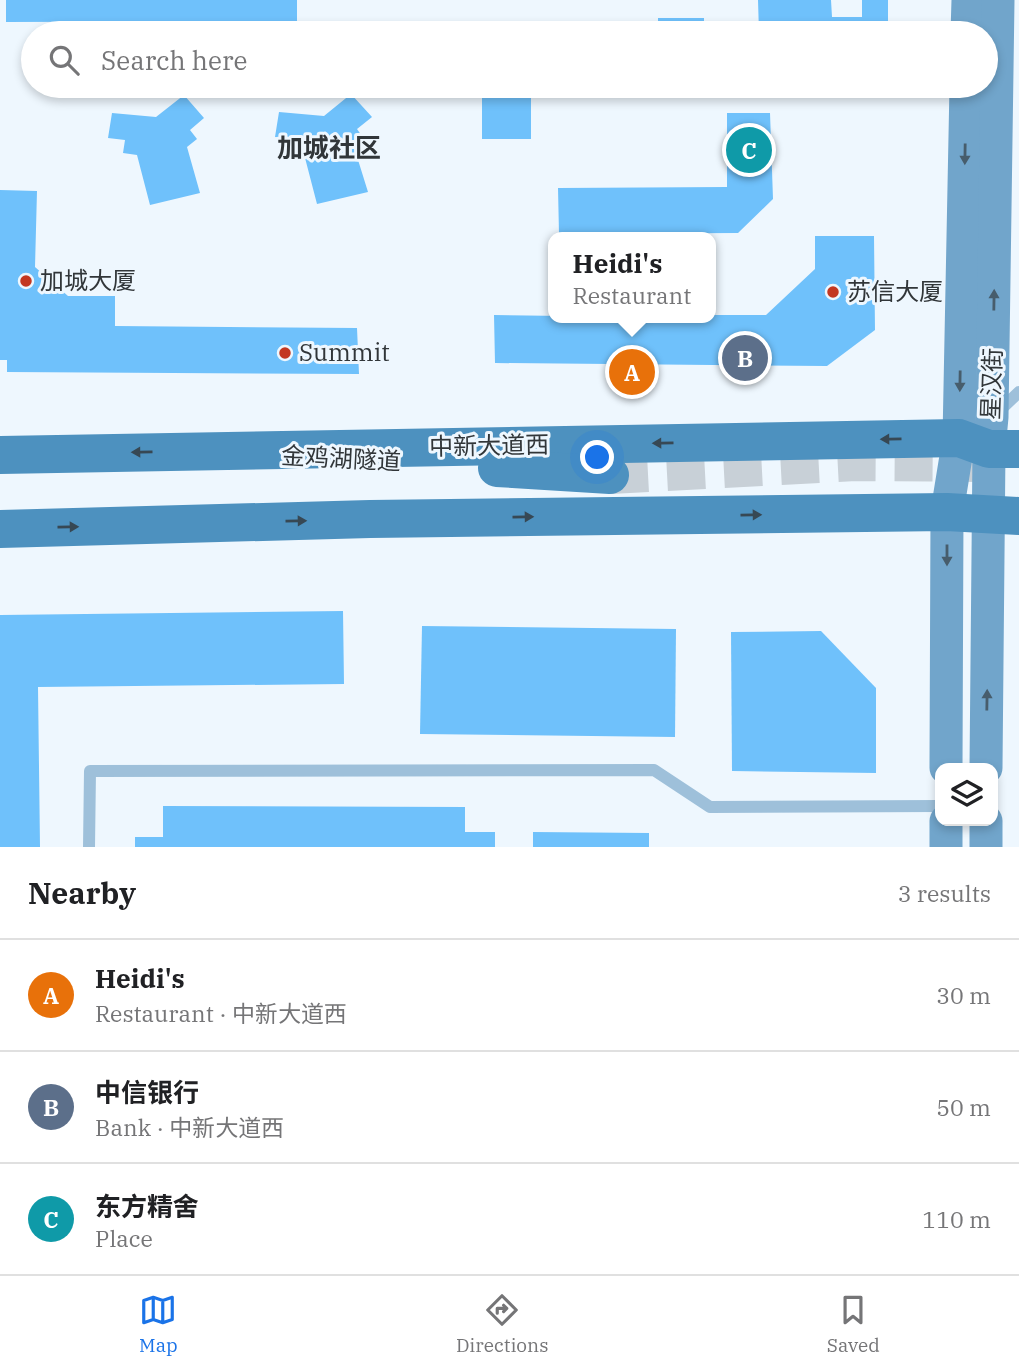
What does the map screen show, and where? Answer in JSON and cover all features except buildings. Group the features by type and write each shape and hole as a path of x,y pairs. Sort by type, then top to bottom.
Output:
{"main road":[{"path":"967,21 968,0"},
{"name":"星汉街","path":"998,0 998,21"},
{"name":"星汉街","path":"967,98 990,439 1009,515 986,763"},
{"name":"星汉街","path":"946,763 947,512 990,439 996,98"},
{"name":"中新大道西","path":"0,455 990,439"},
{"name":"金鸡湖隧道","path":"197,450 610,475"},
{"path":"0,529 370,519 947,512 1009,515"},
{"path":"946,826 946,847"},
{"path":"986,826 986,847"}],"lane":[{"path":"990,439 1019,392"},
{"path":"89,847 90,771 654,770 710,807 935,806"}],"tunnel":[{"path":"610,475 855,462 989,463"}],"place":[{"name":"东方精舍","path":"749,150"},
{"name":"加城大厦","path":"26,281"},
{"name":"苏信大厦","path":"833,292"},
{"name":"Summit","path":"285,353"},
{"name":"中信银行","path":"745,358"},
{"name":"Heidi's","path":"632,372"}],"district":[{"name":"加城社区","path":"329,148"}]}
